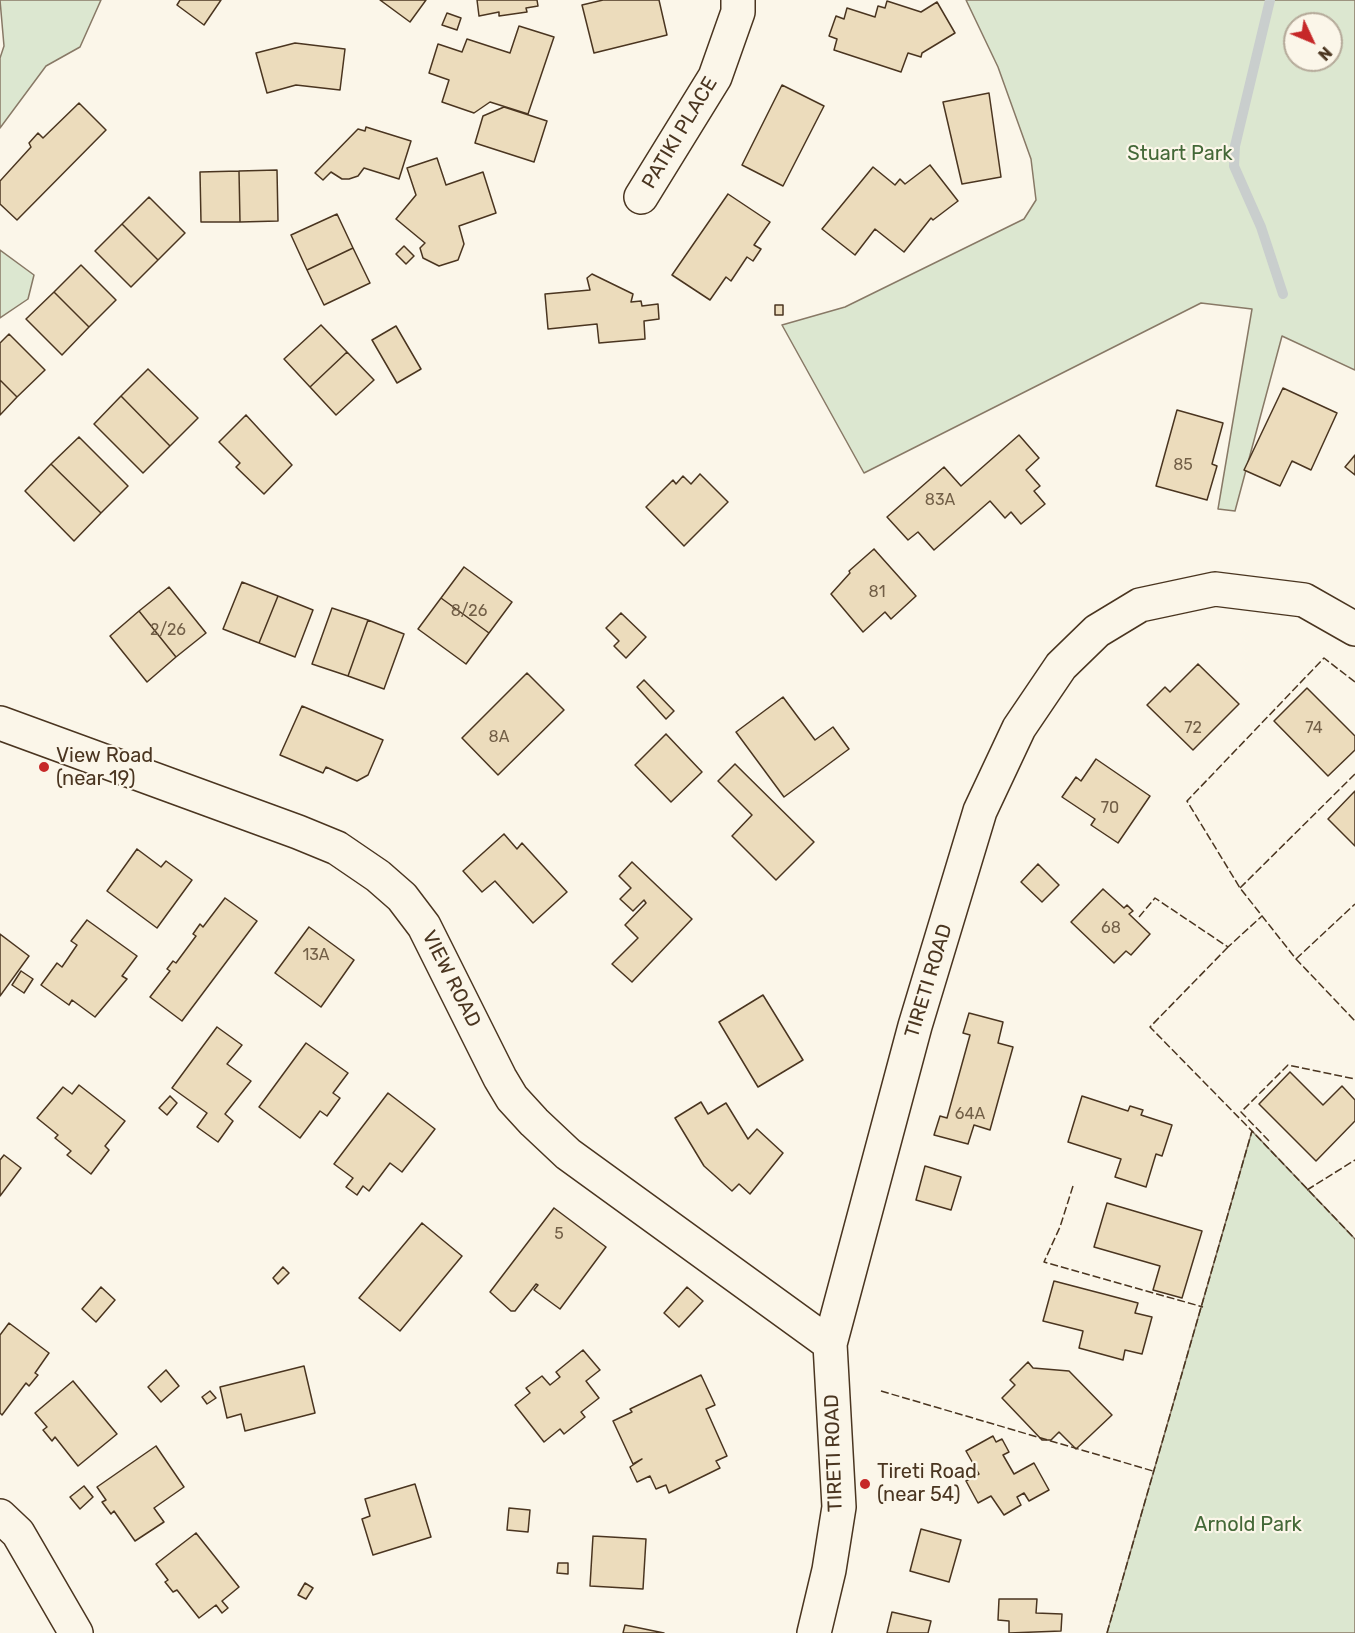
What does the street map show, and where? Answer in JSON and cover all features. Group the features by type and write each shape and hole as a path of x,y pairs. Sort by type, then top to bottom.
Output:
{"street":[{"name":"PATIKI PLACE","path":"641,196 715,77 738,12 738,0"},
{"name":"TIRETI ROAD","path":"814,1633 829,1570 839,1507 830,1344 915,1026 980,811 1019,728 1061,666 1097,631 1140,605 1215,590 1304,600 1355,629"},
{"name":"VIEW ROAD","path":"0,723 298,831 337,848 378,876 402,897 424,926 500,1077 512,1098 534,1122 568,1154 830,1344"},
{"path":"0,1516 18,1533 76,1633"}],"green space":[{"path":"0,0 101,0 80,47 46,66 0,128 0,58 4,46"},
{"name":"Stuart Park","path":"966,0 1355,0 1355,370 1282,336 1235,511 1218,509 1252,309 1201,303 864,473 782,325 845,307 1024,219 1036,200 1031,159 998,67"},
{"path":"0,250 34,275 28,299 0,318"},
{"name":"Arnold Park","path":"1252,1131 1355,1239 1355,1633 1107,1633"}],"building":[{"path":"180,0 221,0 204,25 177,5"},
{"path":"380,0 426,0 410,22"},
{"path":"477,0 537,0 538,6 526,8 527,12 499,16 499,12 479,16"},
{"path":"603,0 659,0 667,35 594,53 582,5"},
{"path":"887,1 921,12 937,2 955,33 922,53 921,57 908,53 901,72 834,50 837,39 829,36 836,16 844,19 847,8 875,17 878,6 885,8"},
{"path":"447,13 461,18 457,30 442,25"},
{"path":"519,26 554,37 528,114 490,102 474,113 442,102 449,80 429,73 438,44 462,52 467,39 510,53"},
{"path":"295,43 345,49 340,90 296,85 267,93 256,53"},
{"path":"782,85 824,106 783,186 742,165"},
{"path":"989,93 1001,177 962,184 943,102"},
{"path":"79,103 106,130 17,220 0,204 0,181 31,147 29,143 38,133 43,138"},
{"path":"504,107 547,121 534,162 475,143 483,116"},
{"path":"366,127 411,141 399,179 364,168 358,176 349,179 342,179 331,172 323,180 315,173 358,129 365,131"},
{"path":"437,158 446,185 483,172 496,213 459,226 464,244 458,260 439,266 423,258 420,248 425,243 396,219 416,195 407,168"},
{"path":"930,165 958,201 933,220 931,218 904,252 875,229 855,255 822,229 873,167 895,185 900,179 905,184"},
{"path":"277,170 278,221 240,222 239,171"},
{"path":"239,171 240,222 201,222 200,172"},
{"path":"728,194 770,222 754,245 761,249 753,261 747,257 731,281 726,277 710,300 672,275"},
{"path":"149,197 185,233 158,260 122,224"},
{"path":"337,214 353,248 307,270 291,235"},
{"path":"122,224 158,260 131,287 95,251"},
{"path":"404,246 414,256 406,264 396,254"},
{"path":"353,248 370,283 324,305 307,270"},
{"path":"81,265 116,300 89,327 54,292"},
{"path":"592,274 633,294 631,302 641,301 642,306 658,304 659,319 644,321 645,339 599,343 597,324 548,329 545,294 590,290 587,278"},
{"path":"54,292 89,327 62,355 26,319"},
{"path":"775,305 783,305 783,315 775,315"},
{"path":"321,325 347,352 310,387 284,359"},
{"path":"396,326 421,369 397,383 372,340"},
{"path":"9,334 45,370 17,397 0,380 0,343"},
{"path":"347,352 374,380 336,415 310,387"},
{"path":"148,369 198,418 170,446 121,396"},
{"path":"0,380 17,397 0,415"},
{"path":"1283,388 1337,413 1311,470 1292,461 1280,486 1244,470"},
{"path":"121,396 170,446 143,473 94,424"},
{"path":"1177,410 1223,423 1212,464 1217,466 1207,500 1156,486"},
{"path":"246,415 292,465 264,494 236,467 240,463 219,442"},
{"path":"1019,435 1039,458 1026,470 1040,486 1034,491 1045,504 1021,524 1011,512 1005,518 990,501 934,550 918,532 908,540 887,517 944,467 961,486"},
{"path":"79,437 128,486 101,513 51,464"},
{"path":"1355,455 1355,475 1345,467"},
{"path":"51,464 101,513 74,541 25,491"},
{"path":"700,474 728,502 684,546 646,507 673,480 676,484 683,476 691,484"},
{"path":"874,549 916,596 891,619 885,612 863,632 831,594 850,573 849,571"},
{"path":"464,567 512,602 489,633 441,598"},
{"path":"242,582 278,596 259,643 223,629"},
{"path":"169,587 206,633 176,657 139,611"},
{"path":"278,596 313,610 295,657 259,643"},
{"path":"441,598 489,633 466,664 418,629"},
{"path":"332,608 368,620 348,676 312,664"},
{"path":"139,611 176,657 147,682 110,636"},
{"path":"621,613 646,637 626,658 614,646 619,641 606,628"},
{"path":"368,620 404,634 384,689 348,676"},
{"path":"1198,664 1239,704 1193,750 1147,705 1165,687 1170,692"},
{"path":"527,673 564,710 498,775 462,738"},
{"path":"644,680 674,711 666,719 637,687"},
{"path":"1307,688 1355,736 1355,750 1328,776 1274,721"},
{"path":"783,697 815,740 833,727 849,749 784,797 736,732"},
{"path":"302,706 383,740 368,775 357,781 326,767 323,773 280,755"},
{"path":"666,734 702,772 671,802 635,765"},
{"path":"1096,759 1150,796 1118,843 1091,825 1095,819 1062,797 1076,777 1081,781"},
{"path":"735,764 814,842 776,880 732,836 752,815 718,781"},
{"path":"1355,791 1355,846 1328,819"},
{"path":"504,834 517,849 522,843 567,892 533,923 495,881 482,892 463,871"},
{"path":"137,849 161,867 166,861 192,880 157,928 107,891"},
{"path":"632,862 692,919 632,982 612,964 638,938 625,925 646,903 644,900 633,911 620,899 631,888 619,876"},
{"path":"1038,864 1059,885 1042,902 1021,882"},
{"path":"1103,889 1124,908 1127,905 1133,911 1129,914 1150,934 1131,955 1126,951 1114,963 1071,922"},
{"path":"225,898 257,921 182,1021 150,997 170,971 167,969 173,961 176,963 196,936 193,934 200,924 203,927"},
{"path":"87,920 137,956 122,976 127,979 95,1017 72,1000 69,1005 41,985 57,963 62,967 77,945 71,941"},
{"path":"309,927 354,960 321,1007 275,973"},
{"path":"0,934 29,956 0,996"},
{"path":"21,971 33,979 24,993 12,985"},
{"path":"763,995 803,1060 758,1087 719,1022"},
{"path":"969,1013 1003,1022 998,1043 1013,1047 990,1130 974,1125 968,1144 934,1135 940,1116 947,1118 970,1035 963,1033"},
{"path":"217,1027 242,1045 227,1064 251,1081 225,1114 233,1121 218,1142 197,1127 207,1113 172,1088"},
{"path":"306,1043 348,1073 333,1093 340,1098 327,1116 320,1111 300,1138 259,1107"},
{"path":"1290,1072 1323,1105 1342,1086 1355,1100 1355,1121 1316,1161 1259,1104"},
{"path":"79,1085 125,1121 105,1146 109,1150 91,1174 67,1155 71,1151 55,1138 58,1135 37,1118 63,1087 72,1094"},
{"path":"388,1093 435,1129 402,1172 390,1163 369,1191 363,1186 357,1195 346,1187 353,1178 334,1164"},
{"path":"170,1096 177,1103 167,1115 159,1108"},
{"path":"1082,1096 1128,1111 1130,1106 1143,1110 1141,1115 1172,1125 1162,1156 1156,1154 1146,1187 1115,1177 1121,1159 1068,1142"},
{"path":"701,1102 708,1114 726,1103 748,1139 757,1129 783,1153 750,1194 739,1184 732,1191 704,1166 675,1118"},
{"path":"4,1155 21,1168 0,1196 0,1160"},
{"path":"925,1166 961,1177 951,1210 916,1200"},
{"path":"1107,1203 1202,1231 1182,1298 1153,1290 1160,1266 1094,1247"},
{"path":"554,1208 606,1247 560,1309 534,1290 538,1285 536,1284 515,1311 511,1311 490,1292"},
{"path":"422,1223 462,1256 400,1331 359,1298"},
{"path":"283,1267 289,1273 278,1284 273,1278"},
{"path":"1054,1281 1138,1303 1135,1313 1152,1317 1142,1354 1125,1350 1123,1360 1079,1348 1083,1331 1043,1321"},
{"path":"101,1287 115,1300 96,1322 82,1309"},
{"path":"687,1287 703,1301 679,1327 664,1313"},
{"path":"9,1323 49,1353 35,1373 38,1375 29,1386 26,1383 2,1415 0,1413 0,1335"},
{"path":"583,1350 600,1370 586,1381 599,1398 581,1412 585,1417 564,1434 560,1429 544,1442 515,1405 530,1393 526,1388 542,1376 550,1385 560,1377 556,1372"},
{"path":"1028,1362 1033,1368 1069,1371 1112,1415 1076,1449 1059,1432 1051,1440 1042,1440 1002,1398 1015,1385 1010,1380"},
{"path":"304,1366 315,1413 245,1431 241,1414 227,1418 220,1387"},
{"path":"166,1370 179,1386 161,1402 148,1387"},
{"path":"701,1375 715,1405 706,1409 727,1456 716,1461 720,1468 669,1493 666,1485 656,1489 650,1476 637,1482 630,1467 642,1459 633,1464 613,1421 632,1412 630,1409"},
{"path":"73,1381 117,1434 78,1466 55,1437 52,1441 43,1430 47,1427 35,1413"},
{"path":"210,1391 216,1398 207,1404 202,1397"},
{"path":"993,1436 996,1442 1002,1439 1009,1452 1003,1455 1014,1474 1034,1463 1049,1490 1029,1501 1024,1493 1017,1497 1021,1505 1004,1515 991,1496 978,1503 966,1481 979,1474 966,1451"},
{"path":"156,1446 184,1487 154,1508 164,1522 135,1541 114,1511 111,1514 102,1502 106,1500 97,1487"},
{"path":"415,1484 431,1537 373,1555 362,1519 370,1516 365,1499"},
{"path":"84,1486 93,1497 80,1509 70,1497"},
{"path":"509,1508 530,1510 528,1532 507,1530"},
{"path":"921,1529 961,1540 949,1582 910,1571"},
{"path":"196,1533 239,1587 222,1601 228,1608 222,1613 216,1605 199,1618 177,1590 173,1592 165,1582 168,1580 156,1564"},
{"path":"593,1536 646,1539 643,1589 590,1586"},
{"path":"558,1563 568,1563 568,1574 557,1573"},
{"path":"305,1583 313,1588 306,1599 298,1595"},
{"path":"999,1599 1037,1599 1036,1613 1062,1614 1061,1631 1009,1633 1009,1621 998,1620"},
{"path":"892,1612 931,1621 928,1633 887,1633"},
{"path":"625,1625 664,1633 623,1633"}],"waterway":[{"path":"1270,0 1235,146 1234,166 1261,227 1283,294"}],"fence":[{"path":"1355,682 1324,658 1187,801 1240,888 1296,959 1355,1021"},
{"path":"1240,888 1355,774"},
{"path":"1139,917 1155,898 1228,947 1262,916"},
{"path":"1296,959 1355,904"},
{"path":"1228,947 1150,1027 1252,1131"},
{"path":"1269,1141 1241,1112 1288,1065 1355,1079"},
{"path":"1107,1633 1252,1131 1355,1239"},
{"path":"1307,1190 1355,1160"},
{"path":"1073,1186 1060,1227 1044,1262 1203,1307"},
{"path":"881,1391 1153,1471"}],"place":[{"name":"View Road (near 19)","path":"44,767"},
{"name":"Tireti Road (near 54)","path":"865,1484"}]}
